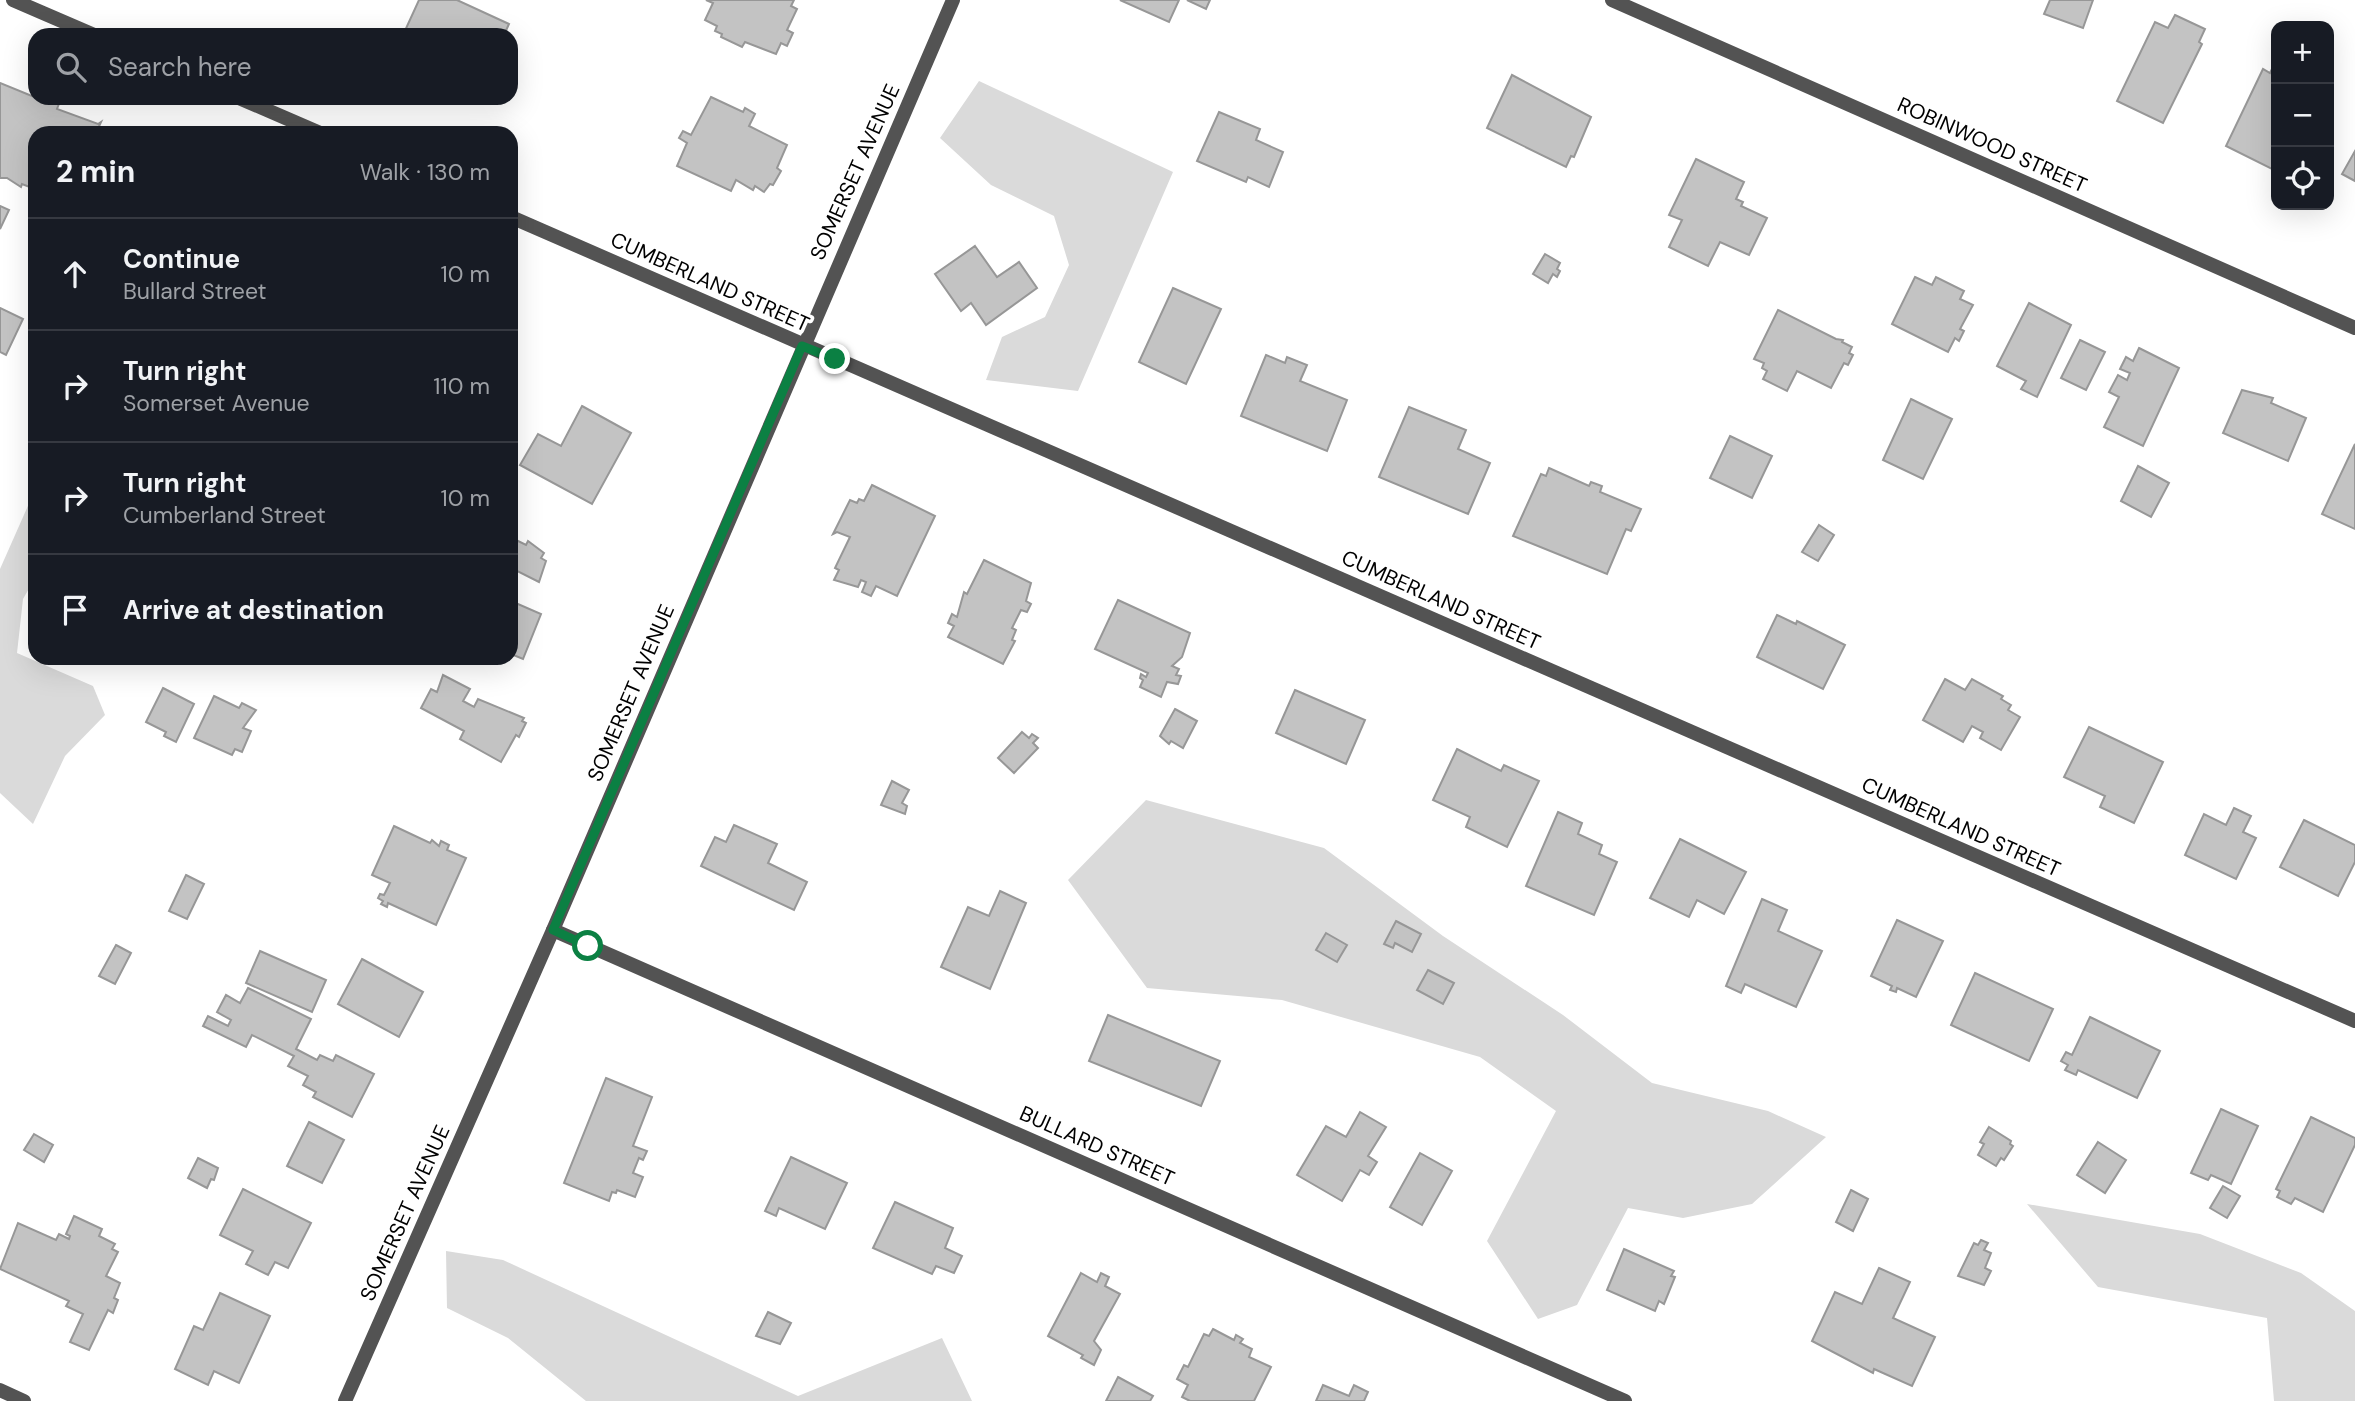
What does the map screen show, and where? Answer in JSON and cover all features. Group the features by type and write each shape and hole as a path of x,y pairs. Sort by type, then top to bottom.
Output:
{"street":[{"path":"13,0 78,28"},
{"name":"SOMERSET AVENUE","path":"345,1401 553,930 953,0"},
{"name":"ROBINWOOD STREET","path":"1612,0 2355,327"},
{"path":"255,105 304,126"},
{"name":"CUMBERLAND STREET","path":"518,220 2355,1021"},
{"name":"BULLARD STREET","path":"553,930 1625,1401"},
{"path":"0,1391 24,1401"}],"shaded area":[{"path":"979,81 1173,172 1078,391 986,380 1002,337 1045,317 1069,265 1054,216 991,185 940,138"},
{"path":"28,506 28,590 23,599 17,653 28,658 28,665 45,665 93,686 105,715 65,756 33,824 0,793 0,569"},
{"path":"1146,800 1324,848 1443,936 1563,1015 1652,1083 1768,1111 1826,1137 1752,1204 1683,1218 1628,1208 1577,1305 1538,1319 1487,1241 1556,1111 1480,1057 1282,1000 1147,988 1068,880"},
{"path":"2027,1204 2200,1234 2301,1273 2355,1311 2355,1401 2274,1401 2267,1318 2098,1287"},
{"path":"446,1251 503,1260 798,1396 942,1338 972,1401 586,1401 508,1338 447,1308"}],"building":[{"path":"419,0 457,0 509,24 507,28 406,28"},
{"path":"706,0 794,0 791,6 797,9 787,30 793,33 787,46 781,43 776,54 745,42 742,47 721,37 722,34 715,31 717,26 705,20 713,3"},
{"path":"1120,0 1179,0 1169,22"},
{"path":"1187,0 1210,0 1206,9"},
{"path":"2050,0 2093,0 2083,28 2044,14"},
{"path":"2175,15 2205,29 2199,42 2202,44 2163,123 2117,101 2155,22 2168,28"},
{"path":"2263,69 2270,73 2271,71 2271,168 2226,146"},
{"path":"1512,75 1591,117 1574,157 1571,156 1566,167 1487,128"},
{"path":"0,83 28,94 28,105 58,105 57,109 98,124 101,122 99,126 28,126 28,186 22,184 21,187 7,178 0,178"},
{"path":"711,97 743,112 745,108 755,114 749,126 787,145 777,168 781,171 773,185 770,184 764,192 755,186 753,190 736,180 731,191 677,166 687,143 679,138 683,131 691,135"},
{"path":"1219,112 1260,129 1256,140 1283,152 1269,187 1248,177 1246,182 1197,161"},
{"path":"2355,151 2355,181 2342,174"},
{"path":"1696,159 1744,182 1736,199 1743,202 1741,206 1767,218 1749,255 1720,242 1708,266 1669,247 1682,220 1669,215"},
{"path":"0,206 9,210 0,229"},
{"path":"975,246 997,277 1019,262 1037,288 986,325 971,303 961,311 935,274"},
{"path":"1545,254 1560,263 1557,277 1553,274 1548,283 1533,274"},
{"path":"1915,277 1932,285 1936,277 1964,291 1960,299 1973,305 1960,329 1964,331 1959,341 1955,338 1948,352 1892,324"},
{"path":"1173,288 1221,309 1186,384 1139,362"},
{"path":"2029,303 2071,325 2037,397 2021,389 2026,381 1997,366"},
{"path":"0,308 23,319 6,355 0,352"},
{"path":"1778,310 1843,340 1842,342 1852,347 1849,353 1853,355 1848,365 1844,363 1831,388 1797,371 1787,391 1763,379 1767,371 1762,368 1764,363 1754,359"},
{"path":"2080,340 2105,352 2086,390 2061,378"},
{"path":"2139,348 2179,368 2143,446 2104,427 2119,397 2109,392 2118,375 2127,380 2130,373 2120,369 2126,357 2133,361"},
{"path":"1266,355 1285,363 1287,357 1307,365 1300,381 1347,400 1327,451 1241,416"},
{"path":"2242,390 2273,398 2271,403 2306,418 2288,461 2223,433"},
{"path":"1911,399 1952,419 1923,479 1883,460"},
{"path":"582,406 631,433 592,504 520,465 538,434 561,446"},
{"path":"1409,407 1466,430 1458,449 1490,463 1468,514 1379,477"},
{"path":"1730,436 1772,456 1752,498 1710,478"},
{"path":"2355,444 2355,529 2322,514"},
{"path":"2138,466 2169,483 2151,517 2121,501"},
{"path":"1549,468 1589,486 1591,482 1602,486 1600,492 1641,509 1631,531 1626,529 1607,574 1513,536 1541,474 1546,476"},
{"path":"872,485 935,516 897,596 876,586 871,596 862,592 866,582 861,580 858,587 834,580 839,570 835,568 850,537 837,532 833,534 850,500 857,503 859,499 864,501"},
{"path":"1819,525 1834,535 1818,561 1802,552"},
{"path":"518,541 526,545 528,541 544,553 541,558 546,561 539,582 518,572"},
{"path":"984,560 1031,583 1026,601 1031,604 1027,612 1021,610 1012,628 1016,630 1012,640 1015,641 1003,664 948,637 954,626 948,623 952,614 957,617 964,592 967,594"},
{"path":"1118,600 1190,633 1182,657 1172,666 1179,669 1176,675 1181,676 1178,684 1167,682 1161,697 1140,687 1143,680 1140,678 1141,674 1146,677 1148,673 1095,649"},
{"path":"518,604 541,614 523,659 518,657"},
{"path":"1777,615 1796,624 1797,621 1845,645 1823,689 1757,657"},
{"path":"443,675 470,689 463,701 474,707 478,699 524,718 522,721 526,723 519,737 516,735 501,762 460,739 464,731 421,708 431,689 437,692"},
{"path":"1945,679 1965,690 1972,679 2003,696 2001,699 2011,705 2008,710 2020,717 2001,750 1980,738 1983,732 1972,726 1963,742 1923,720"},
{"path":"163,688 194,704 176,742 164,736 166,732 146,722"},
{"path":"1295,690 1365,720 1346,764 1276,733"},
{"path":"214,696 239,708 242,703 256,710 243,728 251,731 242,752 235,749 232,755 194,738"},
{"path":"1175,709 1197,721 1183,748 1171,741 1169,744 1160,736"},
{"path":"2089,727 2163,762 2134,823 2100,807 2105,796 2064,777"},
{"path":"1022,732 1029,738 1032,734 1038,738 1033,743 1038,748 1014,773 998,758"},
{"path":"1457,749 1501,771 1504,765 1539,781 1507,847 1466,827 1470,817 1433,800"},
{"path":"892,781 909,790 902,803 907,806 905,814 881,805"},
{"path":"2234,808 2251,816 2243,832 2256,838 2236,879 2185,855 2204,814 2226,825"},
{"path":"1558,812 1582,823 1578,834 1602,845 1599,854 1617,862 1594,915 1526,886"},
{"path":"2304,820 2355,845 2355,862 2338,896 2280,867"},
{"path":"734,825 777,844 768,863 807,882 794,910 701,866 715,837 726,842"},
{"path":"394,826 430,843 432,840 439,846 441,841 449,845 447,850 466,858 436,925 388,903 387,907 381,904 383,901 378,898 380,894 384,895 390,883 372,875"},
{"path":"1680,839 1746,872 1724,914 1697,900 1689,917 1650,898"},
{"path":"186,875 204,884 187,919 169,911"},
{"path":"1000,891 1026,903 990,989 941,967 968,907 989,916"},
{"path":"1762,899 1787,910 1778,931 1822,951 1796,1007 1745,984 1741,993 1726,986"},
{"path":"1897,920 1943,941 1916,997 1897,988 1896,992 1890,990 1892,986 1871,976"},
{"path":"1396,921 1421,934 1412,952 1395,943 1393,948 1384,944"},
{"path":"1326,933 1347,945 1337,962 1316,950"},
{"path":"116,945 131,953 115,984 99,976"},
{"path":"260,951 326,980 312,1012 246,983"},
{"path":"362,959 423,992 399,1037 338,1004"},
{"path":"1428,970 1454,983 1443,1004 1417,990"},
{"path":"1975,973 2053,1009 2029,1061 1951,1025"},
{"path":"248,988 311,1019 296,1049 317,1060 320,1055 333,1061 336,1055 374,1074 352,1117 313,1097 316,1092 303,1085 308,1076 288,1066 294,1056 252,1035 246,1047 203,1026 208,1016 228,1026 231,1020 217,1012 226,995 240,1003"},
{"path":"1108,1015 1220,1061 1201,1106 1089,1061"},
{"path":"2090,1017 2160,1051 2137,1098 2078,1070 2076,1075 2065,1070 2068,1065 2061,1061 2066,1052 2072,1055"},
{"path":"606,1078 652,1097 633,1146 647,1151 643,1160 639,1158 633,1173 643,1177 635,1197 617,1190 616,1193 612,1192 609,1201 564,1183"},
{"path":"2221,1109 2258,1126 2231,1184 2211,1175 2208,1180 2191,1173"},
{"path":"1360,1112 1386,1127 1368,1156 1377,1162 1369,1175 1360,1170 1342,1201 1297,1175 1326,1126 1346,1137"},
{"path":"2311,1117 2355,1138 2355,1145 2323,1212 2295,1198 2291,1204 2277,1197 2280,1191 2276,1189"},
{"path":"309,1122 344,1140 322,1183 287,1166"},
{"path":"1989,1127 2011,1141 2013,1146 2004,1160 2001,1158 1996,1166 1978,1155 1984,1144 1980,1142"},
{"path":"34,1134 53,1145 44,1162 24,1150"},
{"path":"2098,1142 2126,1160 2105,1193 2077,1175"},
{"path":"1420,1153 1452,1171 1422,1225 1390,1207"},
{"path":"791,1157 847,1183 825,1229 779,1208 776,1216 765,1211"},
{"path":"198,1158 218,1168 214,1180 211,1179 207,1188 188,1178"},
{"path":"2223,1186 2240,1196 2227,1218 2210,1208"},
{"path":"243,1189 311,1223 288,1268 275,1262 268,1275 246,1264 253,1251 220,1235"},
{"path":"1851,1190 1868,1199 1853,1231 1836,1222"},
{"path":"895,1202 953,1228 945,1248 962,1256 954,1273 936,1266 932,1274 873,1248"},
{"path":"74,1216 102,1229 99,1236 115,1244 112,1249 118,1252 106,1276 120,1283 114,1298 118,1300 113,1313 108,1310 89,1350 70,1342 83,1314 66,1306 69,1301 0,1269 18,1223 56,1240 59,1234 69,1239 70,1236 66,1234"},
{"path":"1981,1240 1988,1243 1984,1250 1991,1253 1985,1268 1991,1271 1984,1285 1958,1276 1974,1243 1978,1245"},
{"path":"1624,1249 1674,1271 1671,1276 1675,1277 1664,1304 1659,1301 1655,1311 1607,1290"},
{"path":"1879,1268 1910,1282 1893,1318 1935,1337 1912,1386 1874,1369 1873,1373 1812,1341 1835,1292 1862,1304"},
{"path":"1081,1273 1097,1282 1101,1273 1109,1277 1105,1286 1120,1294 1094,1341 1101,1350 1094,1365 1081,1358 1083,1355 1048,1336"},
{"path":"220,1293 270,1316 239,1383 214,1371 208,1385 175,1369 194,1326 203,1330"},
{"path":"768,1312 791,1323 780,1344 756,1336"},
{"path":"1213,1329 1234,1340 1236,1335 1243,1339 1240,1343 1252,1349 1249,1357 1271,1367 1254,1401 1190,1401 1182,1397 1188,1385 1177,1379 1184,1365 1188,1367 1204,1334 1209,1336"},
{"path":"1118,1377 1153,1396 1150,1401 1106,1401"},
{"path":"1323,1385 1349,1396 1354,1385 1368,1392 1364,1401 1316,1401"}],"route":[{"path":"588,946 553,930 802,346 835,359"}]}
